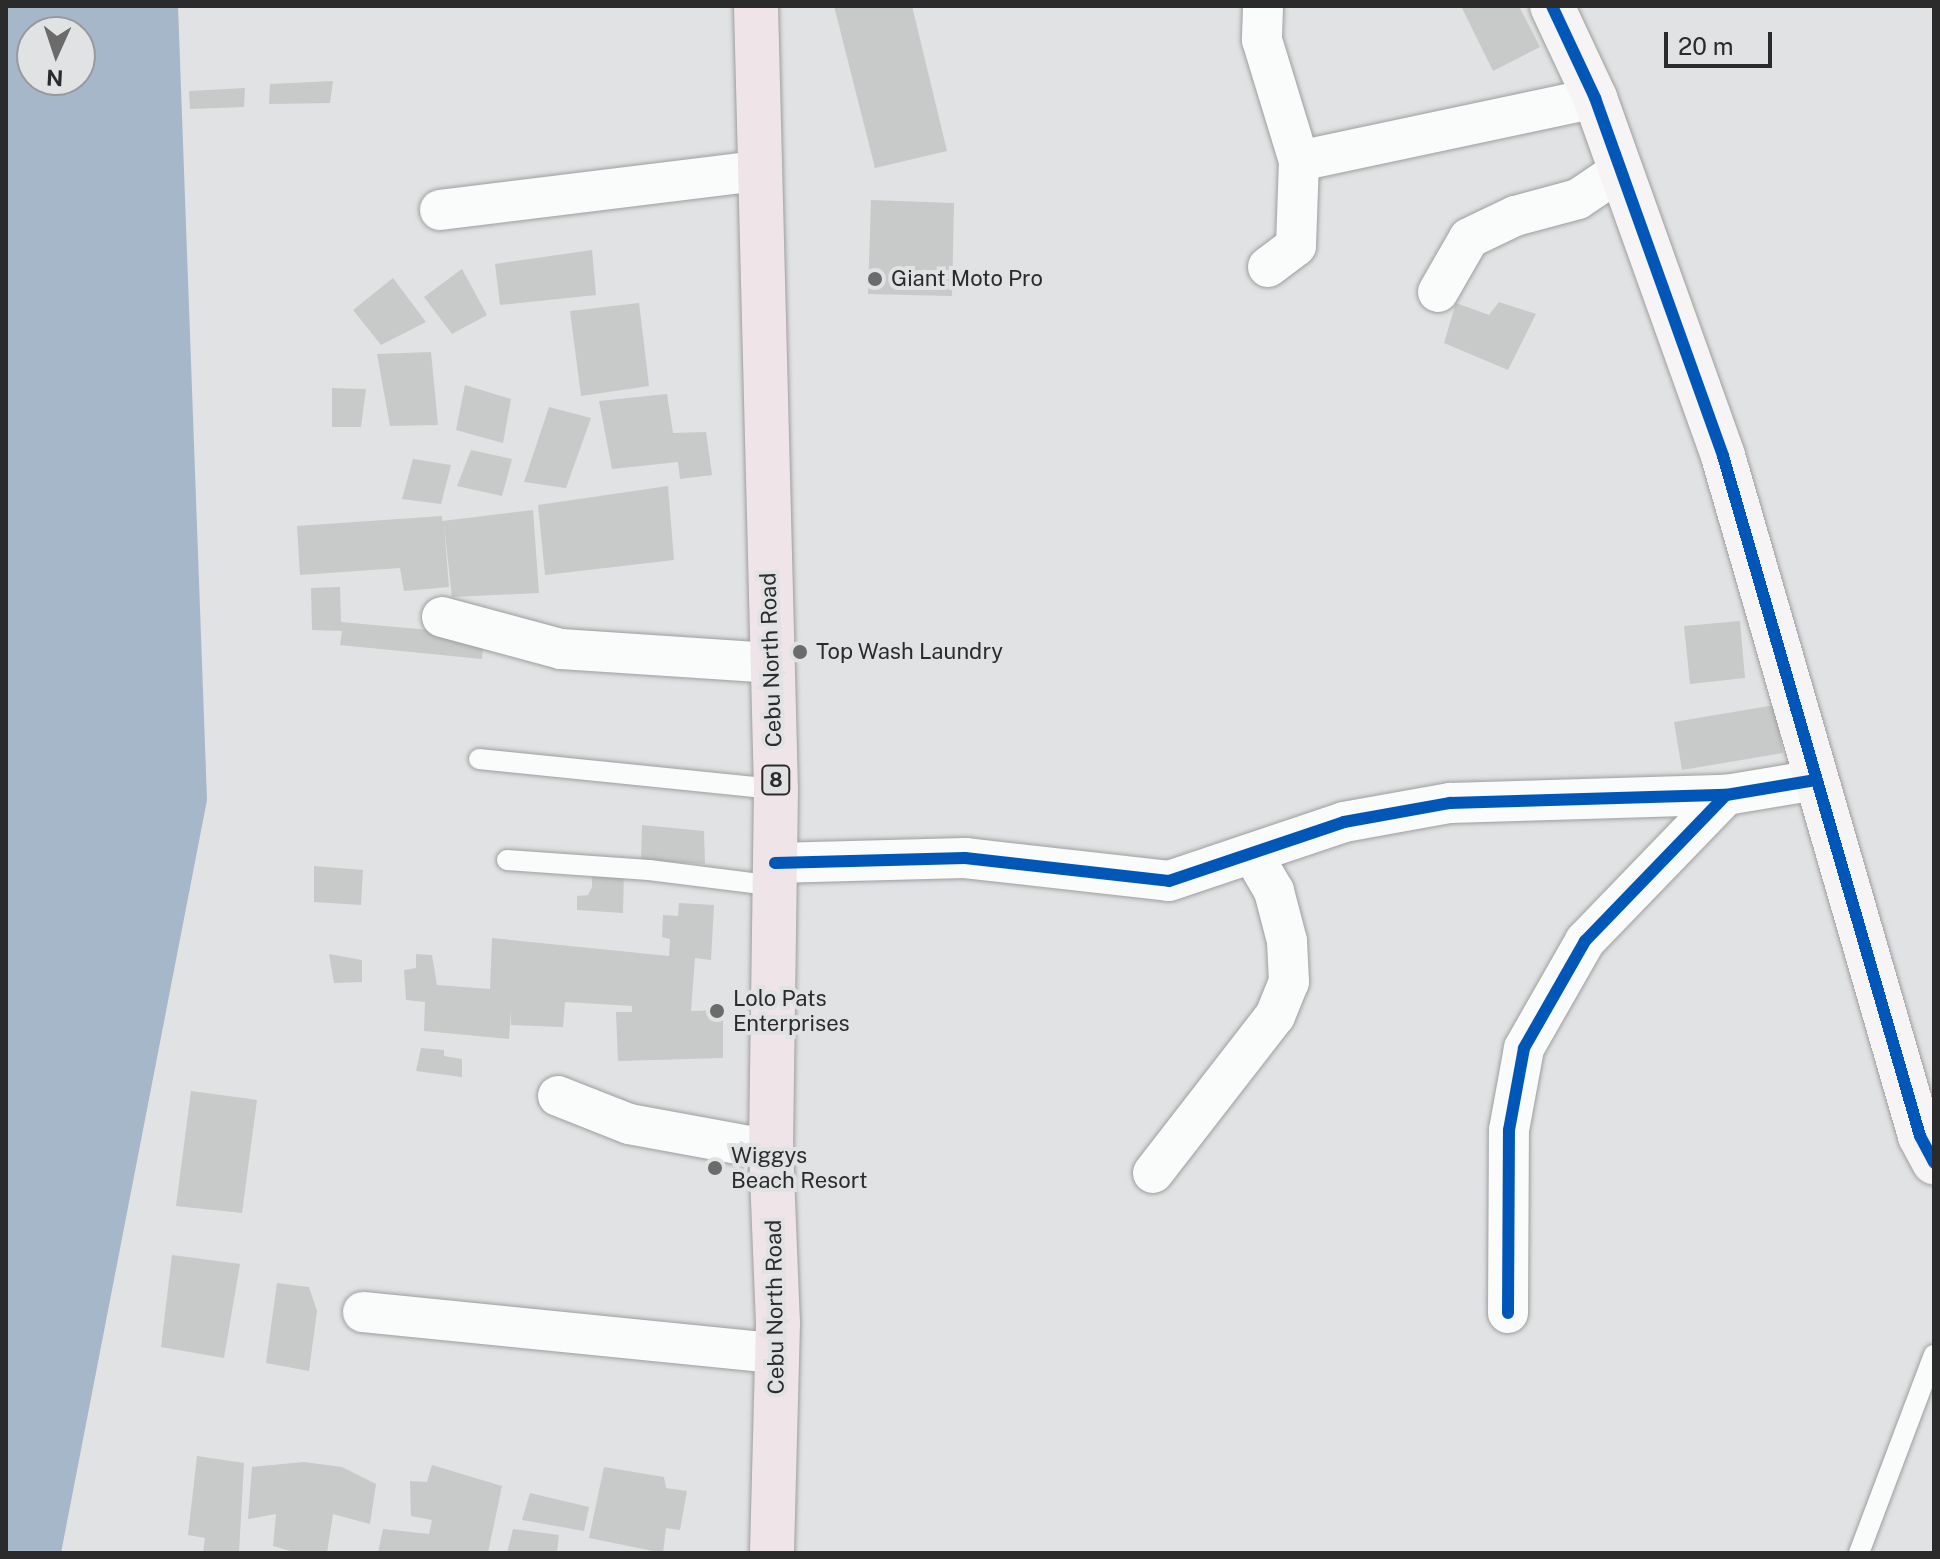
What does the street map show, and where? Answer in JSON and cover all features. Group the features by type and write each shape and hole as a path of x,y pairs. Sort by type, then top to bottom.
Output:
{"highway":[{"name":"Cebu North Road","path":"756,6 757,171 776,789 771,1150 777,1353 772,1553"}],"street":[{"path":"1552,6 1595,98 1723,456 1920,1136 1934,1162"},
{"path":"1263,8 1262,40 1299,161 1296,246 1268,267"},
{"path":"1299,161 1595,98"},
{"path":"1438,292 1469,238 1503,220 1578,199 1621,170"},
{"path":"440,210 757,171"},
{"path":"442,617 561,649 771,663"},
{"path":"775,875 965,858 1169,881 1344,822 1450,803 1726,795 1816,780"},
{"path":"1508,1313 1509,1130 1524,1048 1585,941 1726,795"},
{"path":"1153,1173 1275,1016 1289,982 1287,941 1274,891 1253,855"},
{"path":"558,1096 629,1124 771,1150"},
{"path":"363,1312 777,1353"}],"lane":[{"path":"479,759 776,789"},
{"path":"507,860 775,875"},
{"path":"1859,1553 1934,1355"}],"water":[{"path":"6,6 178,6 207,800 61,1553 6,1553"}],"building":[{"path":"834,6 912,6 947,151 875,168"},
{"path":"1461,6 1519,6 1540,47 1493,71"},
{"path":"333,81 330,103 269,104 270,84"},
{"path":"245,88 244,107 190,109 189,91"},
{"path":"871,200 954,203 952,296 868,294"},
{"path":"592,250 596,295 500,305 495,264"},
{"path":"462,269 487,315 452,334 424,297"},
{"path":"393,278 426,322 381,345 353,310"},
{"path":"1499,302 1536,314 1508,370 1444,343 1456,303 1489,315"},
{"path":"639,303 649,386 581,396 570,311"},
{"path":"431,352 438,425 390,426 377,354"},
{"path":"465,385 511,399 503,443 456,430"},
{"path":"332,388 366,389 361,427 332,427"},
{"path":"667,394 673,433 706,432 712,475 680,479 678,462 612,469 599,401"},
{"path":"549,407 591,418 566,488 524,482"},
{"path":"471,450 512,459 502,496 457,486"},
{"path":"413,459 451,465 441,504 402,499"},
{"path":"668,486 674,560 545,575 538,505"},
{"path":"533,510 539,593 452,597 444,525 449,587 404,591 400,568 300,575 297,526 442,516 442,521"},
{"path":"340,587 341,622 484,635 482,659 340,645 342,631 312,630 311,588"},
{"path":"1740,621 1745,678 1690,684 1684,626"},
{"path":"1775,705 1783,753 1682,770 1674,722"},
{"path":"642,825 704,831 705,864 641,860"},
{"path":"314,866 363,870 361,905 314,902"},
{"path":"592,869 624,871 623,913 577,910 577,896 588,895 592,887"},
{"path":"679,903 714,905 711,960 695,958 691,1011 723,1010 723,1058 618,1061 616,1012 632,1012 632,1006 565,1002 563,1027 511,1025 511,1010 509,1039 424,1031 425,1002 406,1000 404,970 416,968 416,954 432,955 437,985 490,989 492,938 669,956 670,939 662,937 663,915 678,916"},
{"path":"329,954 362,960 362,982 334,983"},
{"path":"421,1048 444,1050 444,1056 462,1059 462,1077 416,1071"},
{"path":"191,1091 257,1100 242,1213 176,1206"},
{"path":"172,1255 240,1264 224,1358 161,1347"},
{"path":"277,1283 309,1287 317,1311 309,1371 266,1363"},
{"path":"197,1456 244,1463 239,1553 203,1553 205,1538 188,1535"},
{"path":"304,1462 342,1467 376,1484 370,1524 333,1514 327,1553 297,1553 273,1546 276,1514 248,1519 252,1467"},
{"path":"432,1465 502,1486 488,1553 378,1553 383,1529 429,1534 432,1520 411,1516 410,1481 427,1482"},
{"path":"604,1467 664,1477 666,1488 687,1491 680,1530 666,1528 663,1553 589,1538"},
{"path":"530,1493 589,1507 584,1531 522,1520"},
{"path":"513,1529 559,1535 557,1553 507,1553"}],"cycle path":[{"path":"1552,6 1595,98 1723,456 1920,1136 1934,1162"},
{"path":"775,863 965,858 1169,881 1344,822 1450,803 1726,795 1816,780"},
{"path":"1508,1313 1509,1130 1524,1048 1585,941 1726,795"}],"place":[{"name":"Giant Moto Pro","path":"875,279"},
{"name":"Top Wash Laundry","path":"800,652"},
{"name":"Lolo Pats Enterprises","path":"717,1011"},
{"name":"Wiggys Beach Resort","path":"715,1168"}]}
